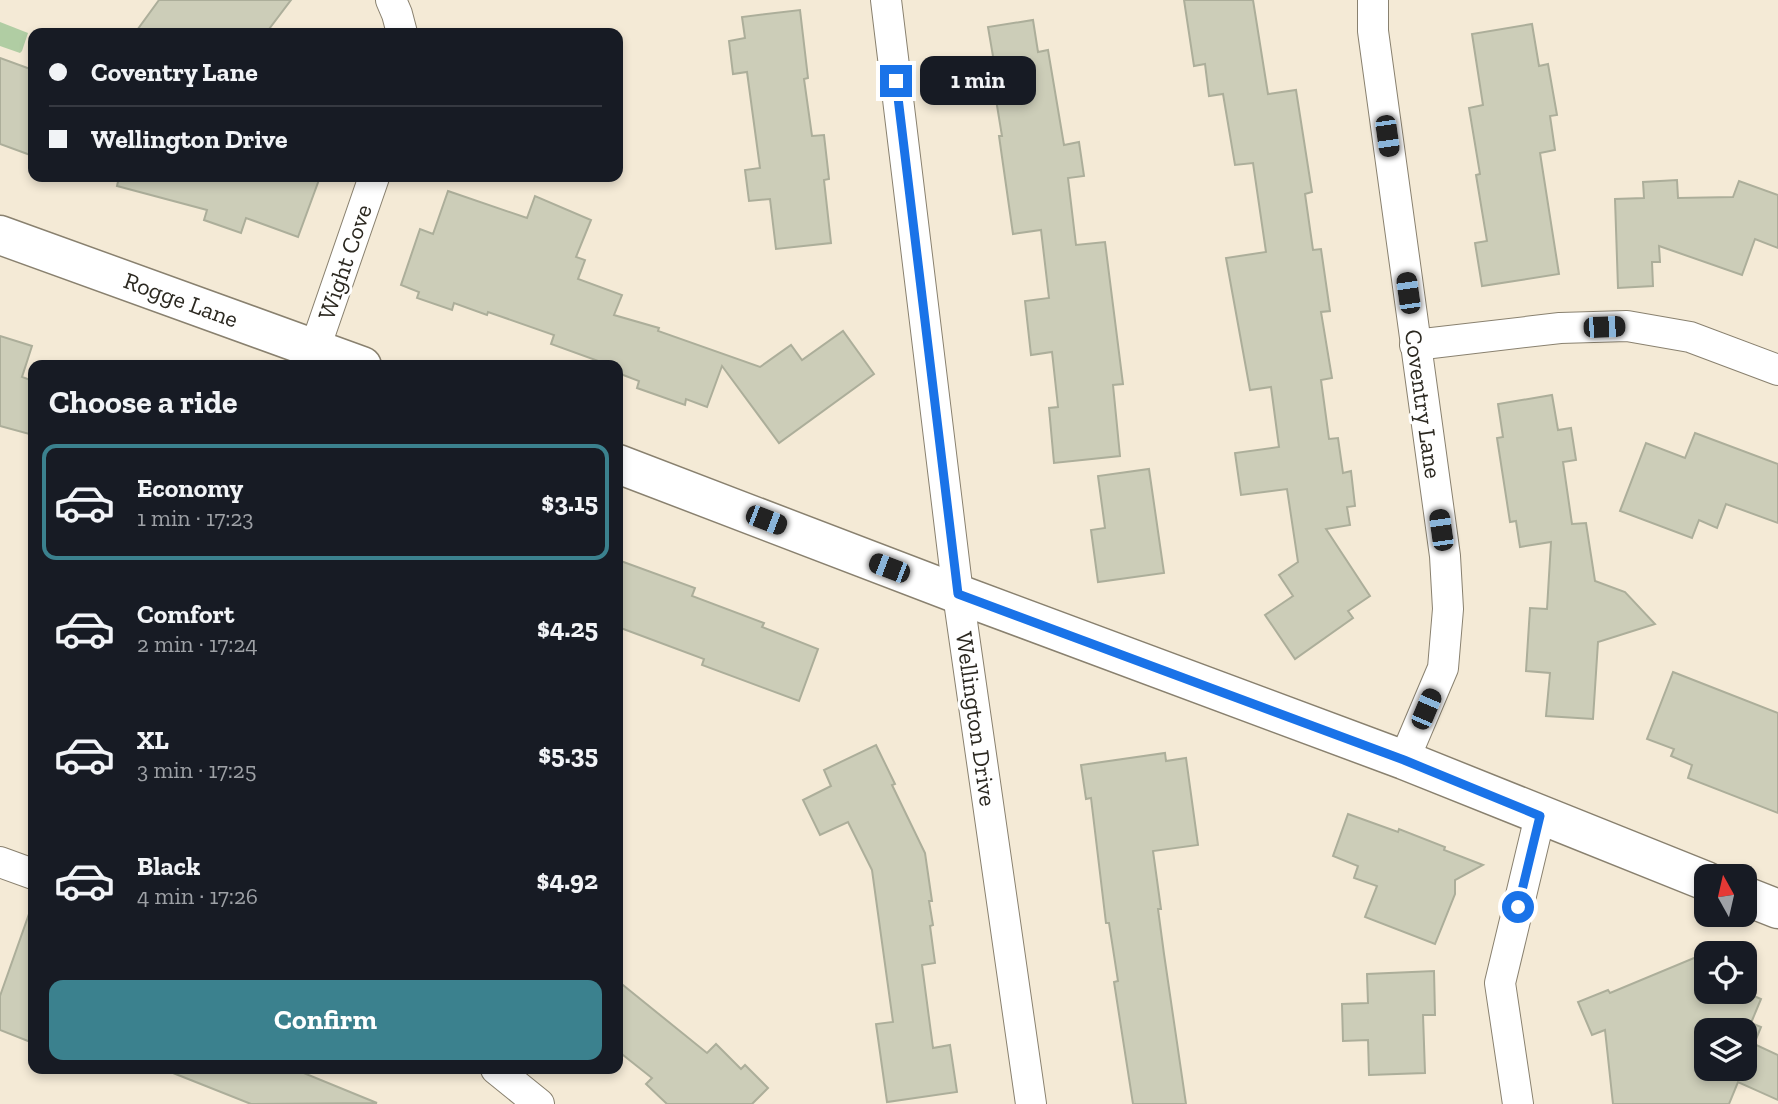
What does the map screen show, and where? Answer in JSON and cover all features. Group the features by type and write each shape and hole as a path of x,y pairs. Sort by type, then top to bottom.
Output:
{"street":[{"path":"391,0 401,28"},
{"name":"Wellington Drive","path":"886,0 958,594 1031,1104"},
{"name":"Coventry Lane","path":"1373,0 1373,31 1445,556 1448,609 1443,667 1404,760"},
{"name":"Wight Cove","path":"315,348 372,182"},
{"name":"Rogge Lane","path":"0,235 346,360"},
{"path":"1415,345 1560,328 1627,326 1690,337 1778,370"},
{"path":"623,466 1404,760 1694,876"},
{"path":"1518,1104 1500,983 1540,816"},
{"path":"0,862 28,872"},
{"path":"1757,901 1778,909"},
{"path":"502,1074 539,1104"}],"shaded area":[{"path":"0,22 28,33 20,53 0,46"}],"building":[{"path":"159,0 291,0 270,28 139,28"},
{"path":"1184,0 1253,0 1268,94 1296,90 1312,192 1305,194 1313,250 1321,249 1330,311 1321,312 1332,378 1321,380 1329,439 1338,438 1343,473 1351,471 1355,506 1347,507 1350,525 1326,529 1370,596 1348,611 1353,618 1295,659 1265,615 1293,596 1279,575 1298,562 1287,489 1241,495 1235,453 1279,447 1271,387 1250,390 1226,258 1266,252 1253,163 1235,165 1223,94 1209,96 1205,64 1194,66"},
{"path":"800,10 808,78 804,79 812,136 824,135 829,179 824,180 831,243 776,249 770,199 749,201 745,170 760,168 747,72 733,74 729,41 745,38 742,17"},
{"path":"1033,20 1038,52 1048,50 1064,145 1079,142 1084,176 1068,178 1076,245 1105,242 1123,384 1113,385 1120,456 1054,463 1049,408 1058,407 1052,352 1031,355 1025,301 1049,298 1041,230 1013,234 999,136 1002,136 990,63 994,62 988,27"},
{"path":"1532,24 1539,66 1548,64 1557,115 1550,116 1555,150 1540,153 1559,274 1482,286 1475,243 1487,241 1469,108 1483,105 1472,34"},
{"path":"0,58 28,68 28,154 0,144"},
{"path":"1677,180 1678,198 1733,197 1739,181 1778,195 1778,248 1755,239 1742,275 1659,246 1660,262 1652,262 1653,286 1618,288 1615,199 1644,198 1643,182"},
{"path":"118,182 318,182 298,237 246,218 241,233 204,220 207,210 117,186"},
{"path":"448,191 527,218 535,196 591,220 576,257 585,260 578,279 622,295 614,315 659,328 658,331 760,367 791,345 802,360 843,331 874,374 779,443 722,366 707,407 686,399 685,405 637,388 639,381 623,375 623,360 595,360 551,344 554,335 488,312 487,315 454,303 452,310 417,298 419,292 401,285 420,229 433,234"},
{"path":"0,336 32,346 22,377 28,379 28,434 0,426"},
{"path":"1552,395 1558,430 1571,428 1576,460 1563,462 1572,524 1586,523 1595,581 1625,592 1655,624 1598,642 1593,719 1546,716 1550,673 1526,671 1530,608 1547,609 1551,542 1520,547 1516,521 1510,522 1497,438 1503,437 1498,404"},
{"path":"1695,433 1778,464 1778,523 1726,504 1717,528 1699,520 1692,538 1620,511 1646,443 1685,458"},
{"path":"1149,469 1164,573 1098,582 1091,530 1105,528 1098,476"},
{"path":"623,562 695,588 692,596 764,623 762,627 818,649 799,701 702,665 704,659 623,629"},
{"path":"1673,672 1778,713 1778,813 1688,778 1692,765 1671,756 1674,749 1647,739"},
{"path":"876,745 925,853 932,901 929,901 933,925 930,926 935,963 922,965 933,1048 950,1045 957,1092 887,1102 876,1024 893,1022 872,870 848,822 820,835 803,800 831,786 824,770"},
{"path":"1165,753 1166,761 1186,758 1198,845 1153,851 1161,909 1158,909 1186,1104 1133,1104 1114,982 1118,981 1109,923 1106,923 1091,798 1086,799 1081,765"},
{"path":"1348,814 1398,832 1399,829 1483,865 1455,880 1455,894 1435,944 1365,917 1377,886 1354,878 1358,866 1333,856"},
{"path":"28,917 28,1041 0,1030 0,996"},
{"path":"1694,958 1694,1004 1757,1004 1757,997 1761,999 1753,1018 1694,1018 1694,1081 1757,1081 1757,1045 1778,1055 1778,1100 1738,1082 1729,1104 1613,1104 1605,1030 1592,1035 1578,1002 1608,990 1610,993"},
{"path":"1434,971 1435,1015 1423,1015 1425,1073 1369,1075 1368,1040 1343,1041 1342,1004 1368,1003 1367,974"},
{"path":"623,985 707,1053 716,1044 741,1069 745,1065 768,1088 752,1104 667,1104 646,1084 652,1078 623,1055"},
{"path":"176,1074 306,1074 377,1103 251,1104"}],"route":[{"path":"896,81 958,594 1404,760 1540,816 1518,907"}]}
